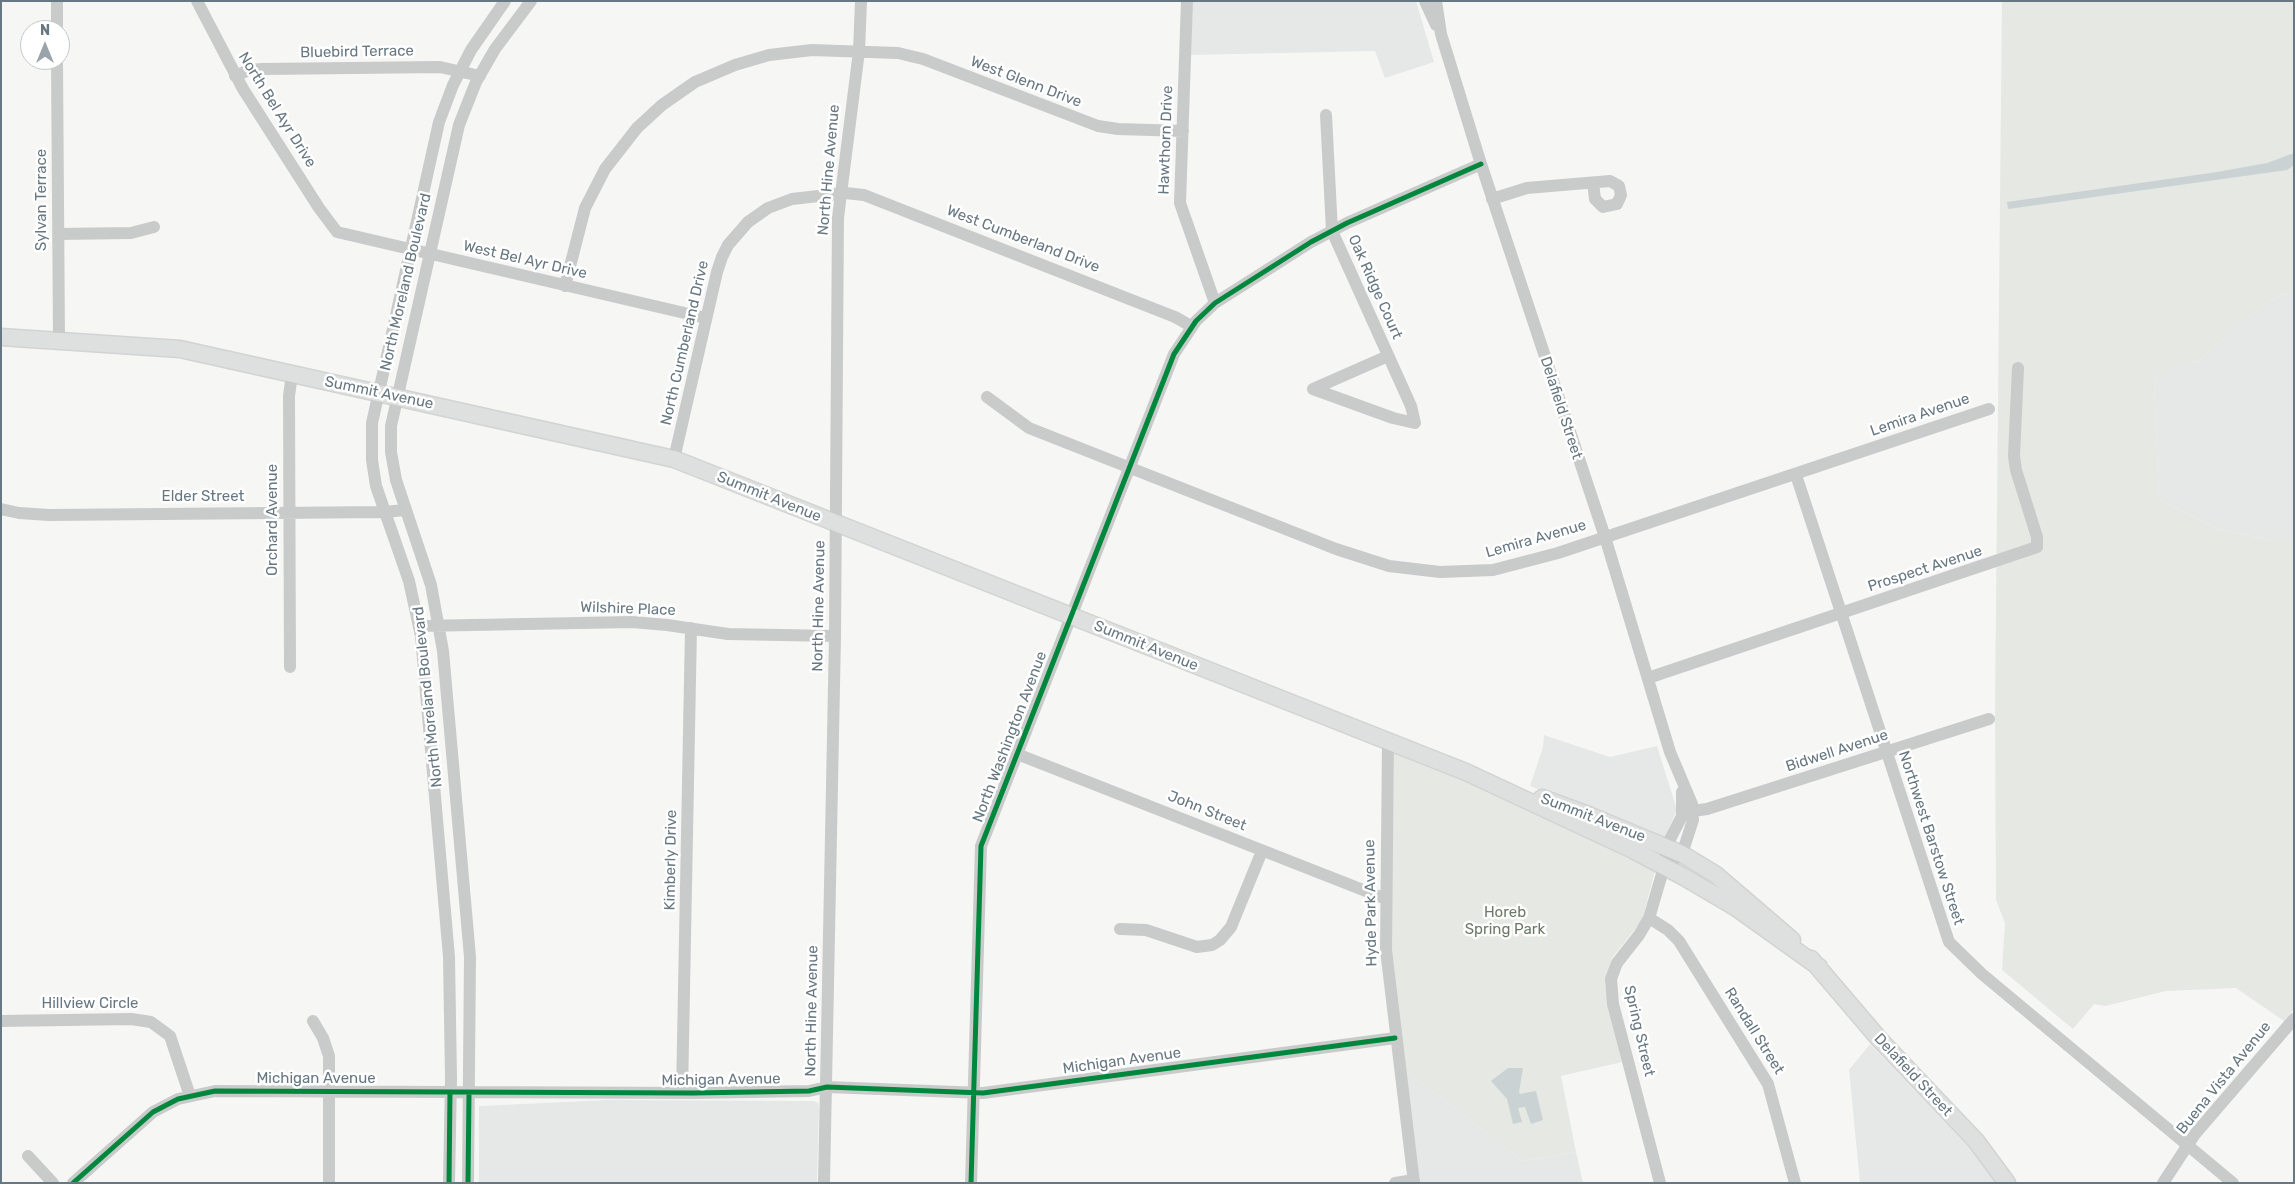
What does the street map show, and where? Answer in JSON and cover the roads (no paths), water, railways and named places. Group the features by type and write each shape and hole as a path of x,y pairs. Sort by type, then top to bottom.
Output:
{"main road":[{"name":"Summit Avenue","path":"1,337 180,349 674,459 1466,772 1633,850 1664,867"},
{"name":"Summit Avenue","path":"1501,789 1539,797 1682,854"},
{"name":"Delafield Street","path":"1682,854 1715,874 1781,928 1819,967 1880,1040 1976,1141 2007,1183"},
{"name":"Delafield Street","path":"1664,867 1735,907 1770,934 1819,967"}],"street":[{"path":"57,1 57,20"},
{"name":"North Bel Ayr Drive","path":"197,1 236,76 319,208 338,232"},
{"name":"North Moreland Boulevard","path":"449,1183 449,957 419,626 410,581 376,486 372,452 372,423 390,332 439,122 460,70 483,30 505,1"},
{"name":"North Hine Avenue","path":"824,1183 835,636 840,193 859,51 861,1"},
{"name":"Hawthorn Drive","path":"1187,1 1181,210 1215,303"},
{"name":"Delafield Street","path":"1425,1 1441,34"},
{"name":"Delafield Street","path":"1436,1 1441,34 1492,199 1605,537 1648,678 1693,811"},
{"name":"North Moreland Boulevard","path":"468,1183 470,957 439,624 427,568 404,510 396,480 391,426 396,396 459,125 480,76 504,35 530,2"},
{"name":"West Glenn Drive","path":"565,286 580,223 598,181 620,147 662,105 695,82 748,61 801,51 898,53 923,59 1098,126 1118,129 1183,131"},
{"name":"Bluebird Terrace","path":"236,76 249,70 262,69 440,67 480,76"},
{"name":"Sylvan Terrace","path":"57,70 59,341"},
{"path":"1326,115 1332,231"},
{"name":"North Washington Avenue","path":"970,1183 980,850 1174,354 1192,326 1215,303 1332,231 1481,164"},
{"path":"1492,199 1527,188 1593,183"},
{"name":"North Cumberland Drive","path":"674,459 706,318 722,257 731,241 748,222 781,202 807,196 840,193"},
{"name":"West Cumberland Drive","path":"840,193 857,193 876,199 1176,317 1192,326"},
{"path":"58,234 131,233 154,227"},
{"name":"Oak Ridge Court","path":"1332,231 1411,406 1416,424 1393,418 1313,389 1388,356"},
{"name":"West Bel Ayr Drive","path":"338,232 706,318"},
{"path":"390,332 410,336"},
{"name":"Prospect Avenue","path":"1648,678 2038,547 2038,537 2016,470 2014,456 2018,368"},
{"name":"Orchard Avenue","path":"290,666 289,396 292,374"},
{"name":"Lemira Avenue","path":"987,397 1029,428 1362,558 1414,570 1471,572 1493,570 1558,552 1796,475 1989,409"},
{"path":"372,452 392,452"},
{"name":"Northwest Barstow Street","path":"1796,475 1944,930 1953,947 2233,1183"},
{"name":"Elder Street","path":"1,509 49,515 289,514 404,510"},
{"name":"Wilshire Place","path":"419,626 439,624 632,622 728,634 835,636"},
{"name":"Kimberly Drive","path":"682,1093 691,628"},
{"name":"Bidwell Avenue","path":"1693,811 1708,809 1989,719"},
{"name":"Hyde Park Avenue","path":"1388,742 1386,950 1395,1038 1414,1182"},
{"name":"John Street","path":"1017,754 1386,899"},
{"name":"Delafield Street","path":"1664,867 1666,847 1682,816 1682,782"},
{"path":"1664,867 1682,854 1693,811"},
{"path":"1120,929 1146,930 1196,947 1212,945 1220,940 1231,927 1262,851"},
{"name":"Spring Street","path":"1660,1183 1611,992 1612,979 1617,963 1639,936 1649,918 1664,867"},
{"name":"Randall Street","path":"1649,918 1668,930 1679,942 1768,1084 1795,1183"},
{"name":"Buena Vista Avenue","path":"2162,1183 2225,1097 2294,1018"},
{"name":"Hillview Circle","path":"1,1021 131,1019 152,1022 170,1036 190,1096"},
{"path":"313,1021 323,1038 329,1056 328,1183"},
{"path":"450,1038 470,1038"},
{"name":"Michigan Avenue","path":"73,1183 153,1112 178,1099 216,1091 682,1093 809,1091 827,1087 973,1092 1395,1038"},
{"path":"450,1154 468,1154"},
{"path":"28,1156 53,1183"},
{"path":"1395,1183 1414,1182"}],"park label":[{"name":"Horeb Spring Park","path":"1505,922"}]}
